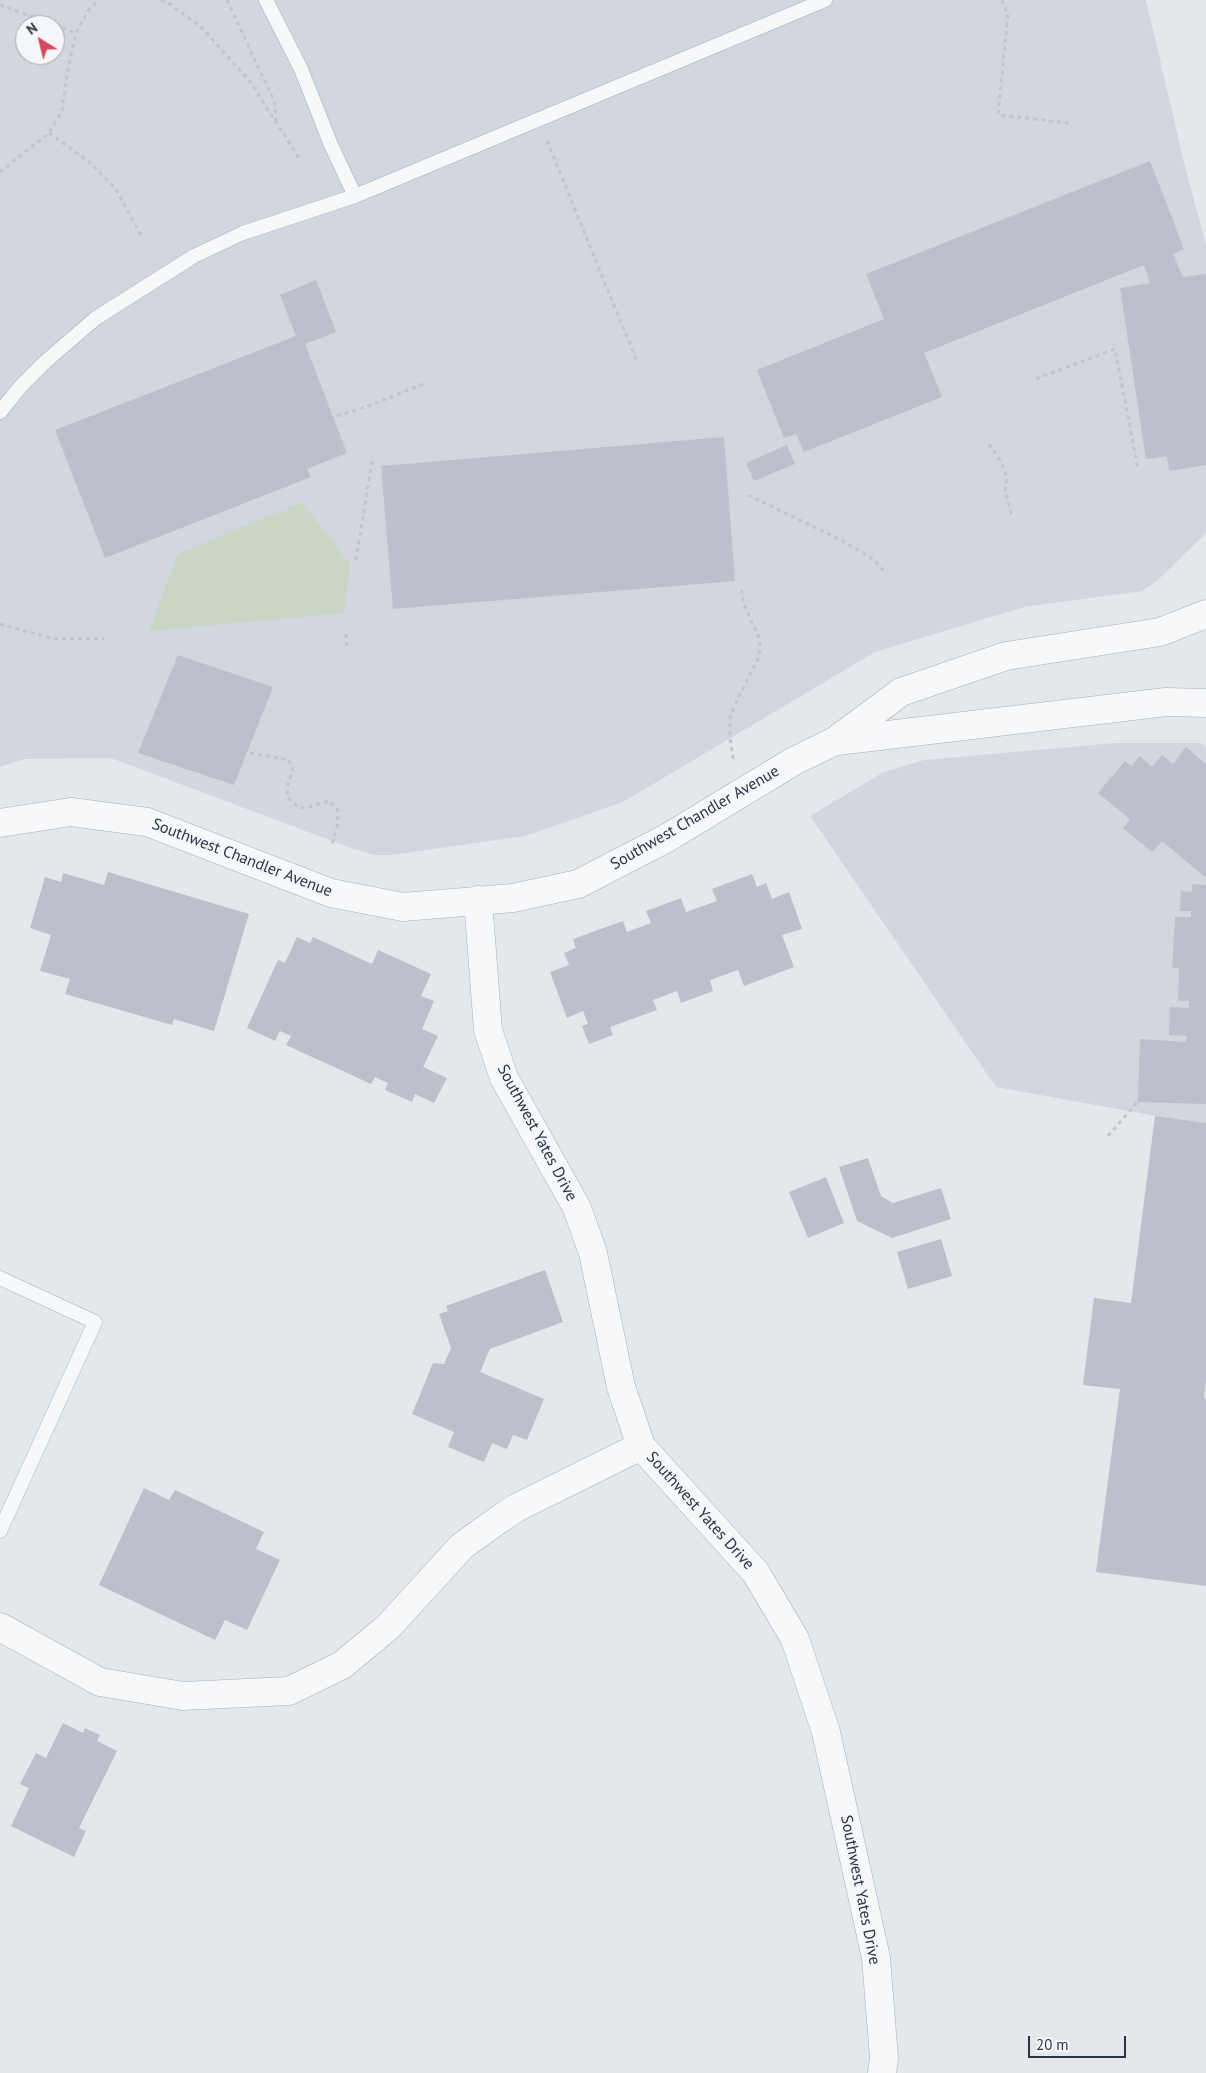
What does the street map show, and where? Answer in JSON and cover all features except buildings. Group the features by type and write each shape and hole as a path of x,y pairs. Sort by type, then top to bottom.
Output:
{"street":[{"name":"Southwest Chandler Avenue","path":"0,822 71,812 147,822 331,893 403,906 513,898 578,884 667,838 794,761 835,741 901,692 1006,656 1160,632 1206,614"},
{"name":"Southwest Chandler Avenue","path":"835,741 1166,702 1206,703"},
{"name":"Southwest Yates Drive","path":"478,900 488,1030 504,1078 577,1208 593,1253 621,1388 641,1446 756,1573 795,1639 826,1732 874,1948 884,2058 882,2073"},
{"path":"0,1627 100,1682 183,1696 288,1690 342,1665 380,1634 462,1546 501,1518 516,1508 641,1446"}],"lane":[{"path":"266,0 300,68 331,145 355,196"},
{"path":"0,412 21,386 45,362 96,318 194,256 243,233 355,196 826,0"},
{"path":"0,1278 95,1322 0,1532"}],"path":[{"path":"0,172 49,133 62,111 67,74 76,33 88,11 99,0"},
{"path":"161,0 170,4 202,28 249,80 299,158"},
{"path":"227,0 274,103 276,122"},
{"path":"1002,0 1008,16 998,115 1069,124"},
{"path":"0,5 27,15"},
{"path":"65,29 76,33"},
{"path":"539,119 638,364"},
{"path":"49,133 88,161 115,188 143,239"},
{"path":"1036,379 1115,349 1138,469"},
{"path":"337,416 374,404 425,382"},
{"path":"989,444 1000,461 1007,478 1005,491 1012,516"},
{"path":"356,560 372,461"},
{"path":"748,495 841,540 873,559 885,572"},
{"path":"733,759 730,718 759,657 760,640 743,602 741,586"},
{"path":"0,624 55,639 104,639"},
{"path":"346,634 347,650"},
{"path":"250,753 289,760 293,771 288,784 287,797 292,803 300,808 328,801 337,808 338,823 332,847"},
{"path":"1108,1136 1140,1098"}],"shaded area":[{"path":"0,0 1146,0 1206,246 1206,533 1157,581 1142,591 1024,607 875,652 623,802 525,836 392,855 375,855 351,848 111,758 24,759 0,767"},
{"path":"1115,743 1201,743 1206,747 1206,1125 996,1087 810,816 884,772 924,760"}],"green space":[{"path":"302,502 350,564 344,613 149,631 178,554"}]}
